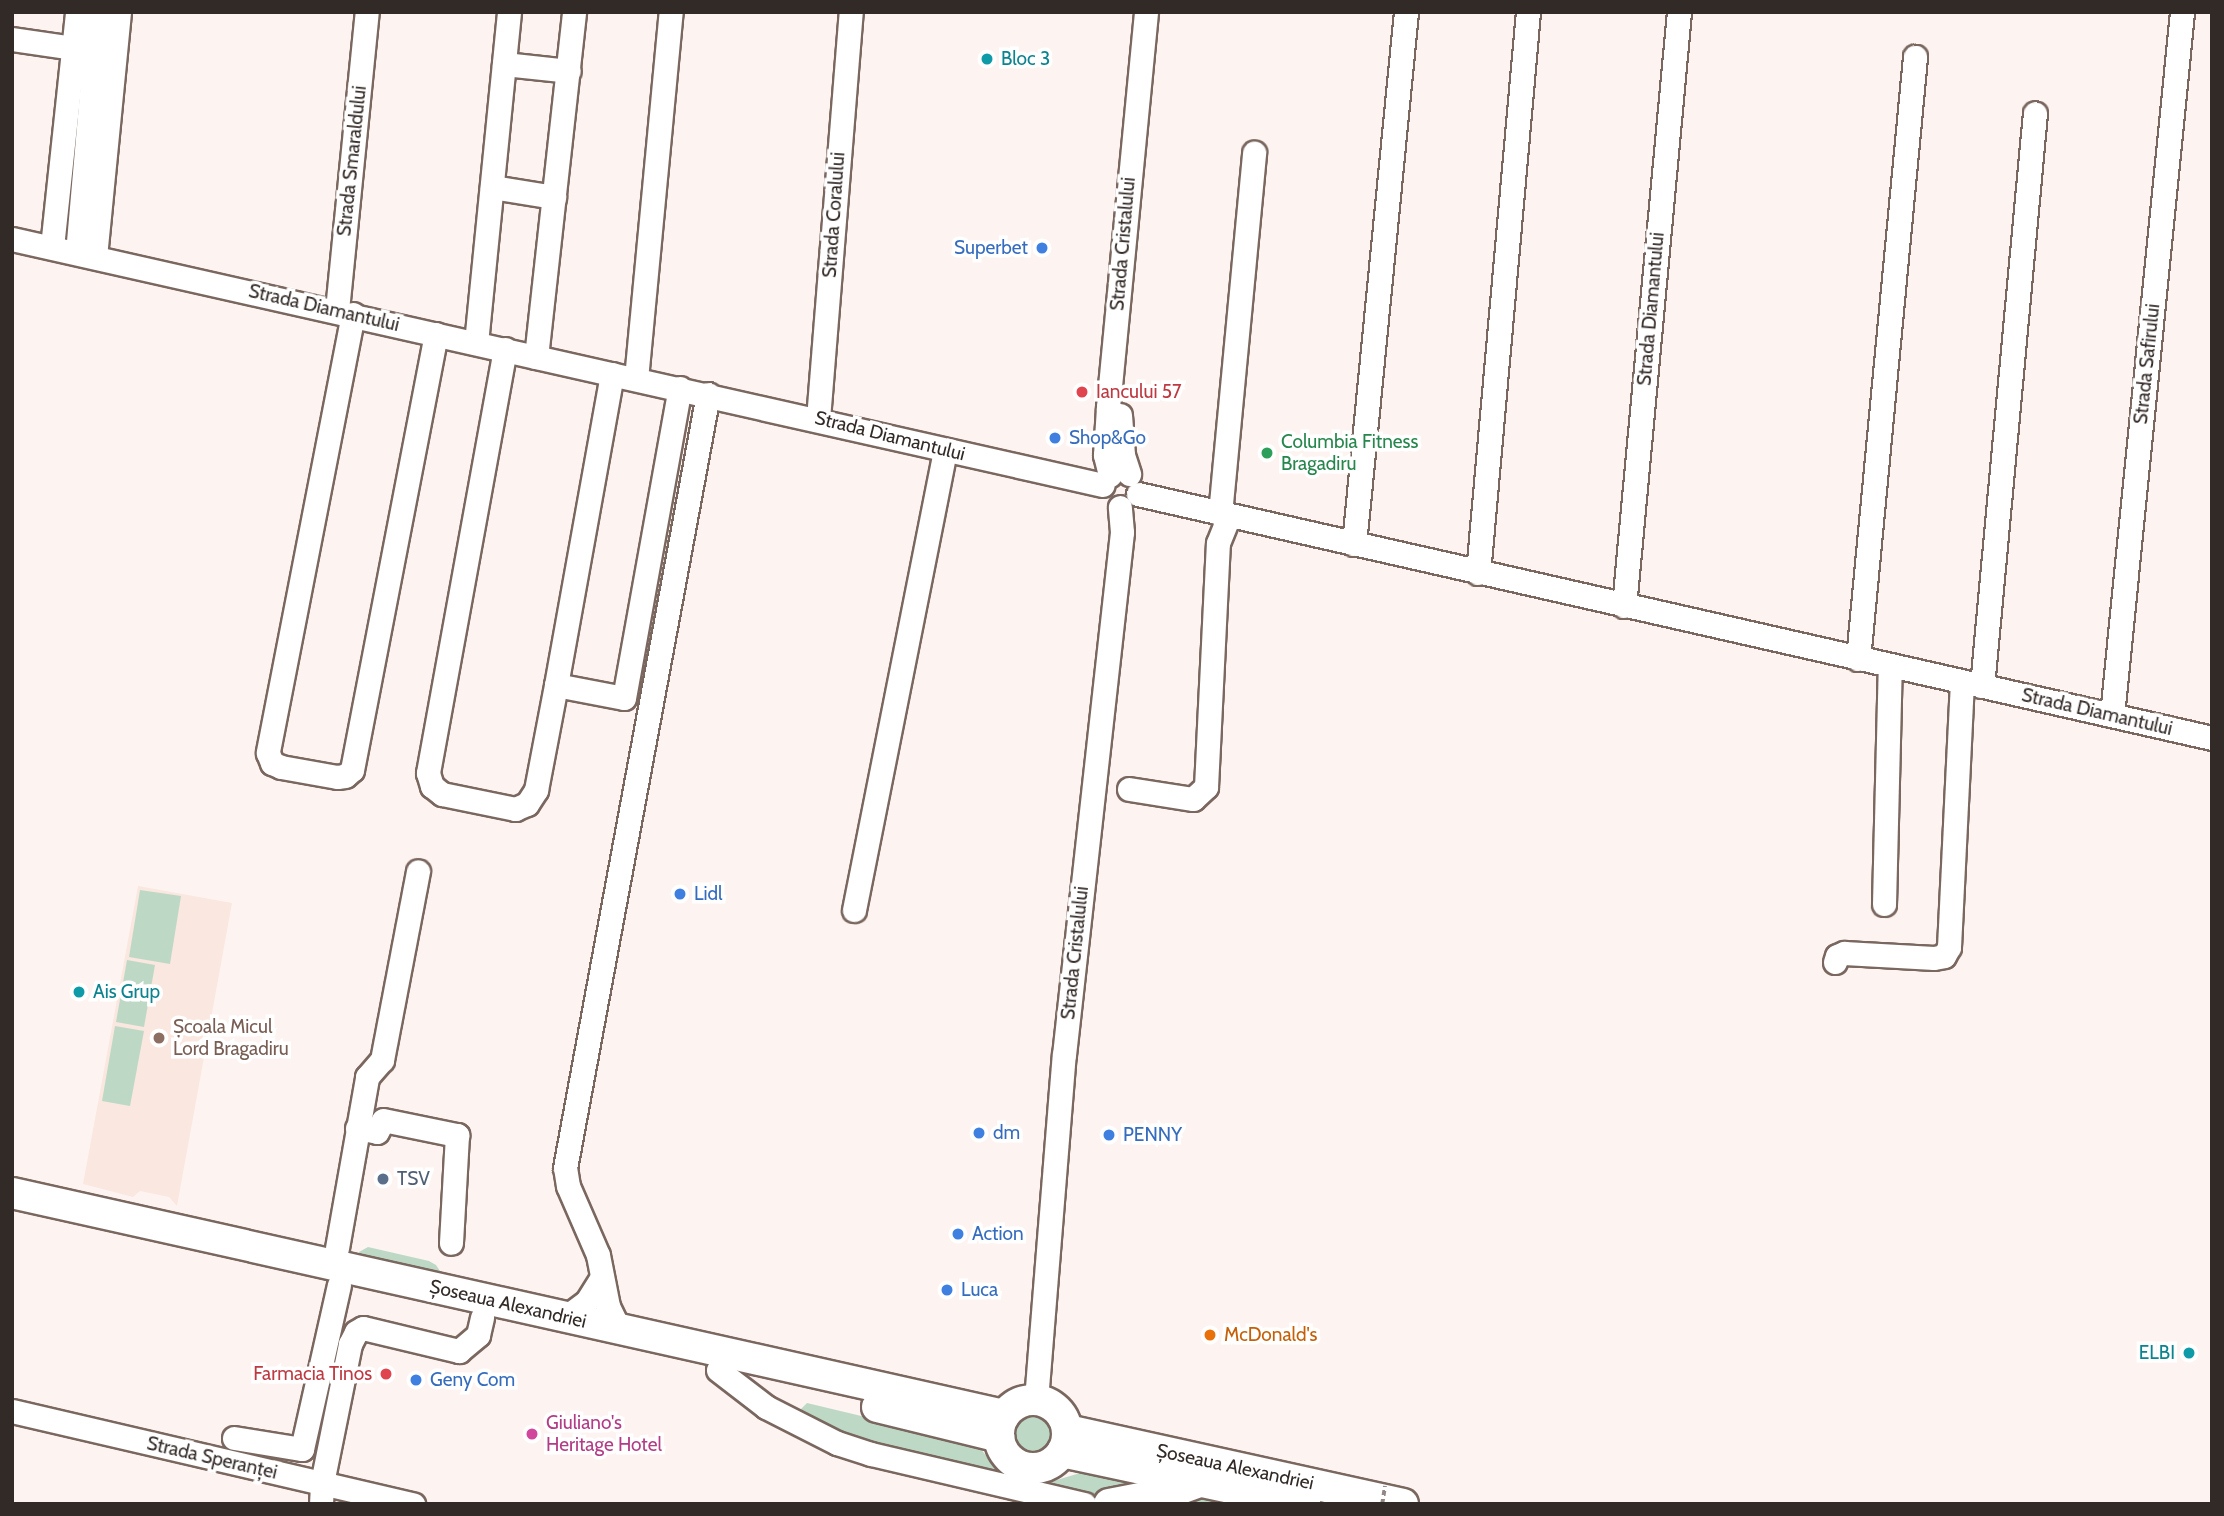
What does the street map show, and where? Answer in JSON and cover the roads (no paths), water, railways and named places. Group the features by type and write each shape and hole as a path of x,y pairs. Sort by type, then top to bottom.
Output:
{"main road":[{"name":"Șoseaua Alexandriei","path":"12,1193 566,1317 1001,1426"},
{"name":"Șoseaua Alexandriei","path":"12,1212 337,1294 482,1317 718,1370 1001,1426"},
{"path":"1036,1400 1054,1408 1064,1441 1044,1467 1026,1468 1011,1460 1001,1426 1020,1403 1036,1400"},
{"name":"Șoseaua Alexandriei","path":"1064,1441 1202,1482 1305,1504"},
{"name":"Șoseaua Alexandriei","path":"1064,1441 1394,1495"},
{"path":"1109,1504 1175,1491 1202,1482"}],"street":[{"path":"52,247 78,12"},
{"path":"86,255 98,12"},
{"path":"86,255 119,12"},
{"name":"Strada Smaraldului","path":"367,12 345,312 268,753 272,762 281,766 337,777 345,776 352,770 436,334"},
{"path":"476,343 509,12"},
{"path":"536,356 574,12"},
{"path":"636,379 671,12"},
{"name":"Strada Coralului","path":"818,419 851,12"},
{"name":"Strada Cristalului","path":"1136,167 1146,12"},
{"name":"Strada Cristalului","path":"1036,1400 1064,1055 1122,533 1120,487 1105,455 1107,420 1156,12"},
{"path":"1354,544 1406,12"},
{"path":"1478,573 1528,12"},
{"name":"Strada Diamantului","path":"1624,606 1679,12"},
{"name":"Strada Safirului","path":"2112,715 2182,12"},
{"path":"12,39 74,48"},
{"path":"1858,659 1915,57"},
{"path":"504,64 569,71"},
{"path":"1835,962 1837,956 1844,953 1934,958 1944,956 1950,947 1972,684 2035,113"},
{"path":"1129,789 1193,799 1206,788 1218,543 1225,515 1254,153"},
{"path":"492,187 554,197"},
{"name":"Strada Diamantului","path":"12,239 708,394 945,450 1120,487 1225,515 2212,738"},
{"path":"505,349 428,773 432,786 442,794 515,808 527,804 536,790 612,374"},
{"path":"556,685 624,698 680,388"},
{"path":"620,1331 608,1306 598,1255 568,1186 565,1168 708,394"},
{"path":"854,910 945,450"},
{"path":"1884,904 1890,666"},
{"path":"337,1248 367,1077 382,1060 418,871"},
{"path":"357,1128 377,1132 383,1120 457,1135 450,1243"},
{"path":"566,1317 587,1301 602,1277"},
{"path":"337,1294 356,1332"},
{"path":"234,1438 302,1449 337,1294"},
{"path":"322,1493 349,1344 356,1332 363,1328 459,1351 478,1335 482,1317"},
{"path":"718,1370 775,1412 838,1443 871,1454 1084,1504"},
{"name":"Strada Speranței","path":"12,1412 322,1493 412,1504"}],"place":[{"name":"Bloc 3","path":"987,59"},
{"name":"Superbet","path":"1042,248"},
{"name":"Iancului 57","path":"1082,392"},
{"name":"Shop&Go","path":"1055,438"},
{"name":"Columbia Fitness Bragadiru","path":"1267,453"},
{"name":"Lidl","path":"680,894"},
{"name":"Ais Grup","path":"79,992"},
{"name":"Școala Micul Lord Bragadiru","path":"159,1038"},
{"name":"dm","path":"979,1133"},
{"name":"PENNY","path":"1109,1135"},
{"name":"TSV","path":"383,1179"},
{"name":"Action","path":"958,1234"},
{"name":"Luca","path":"947,1290"},
{"name":"McDonald's","path":"1210,1335"},
{"name":"ELBI","path":"2189,1353"},
{"name":"Farmacia Tinos","path":"386,1374"},
{"name":"Geny Com","path":"416,1380"},
{"name":"Giuliano's Heritage Hotel","path":"532,1434"}]}
